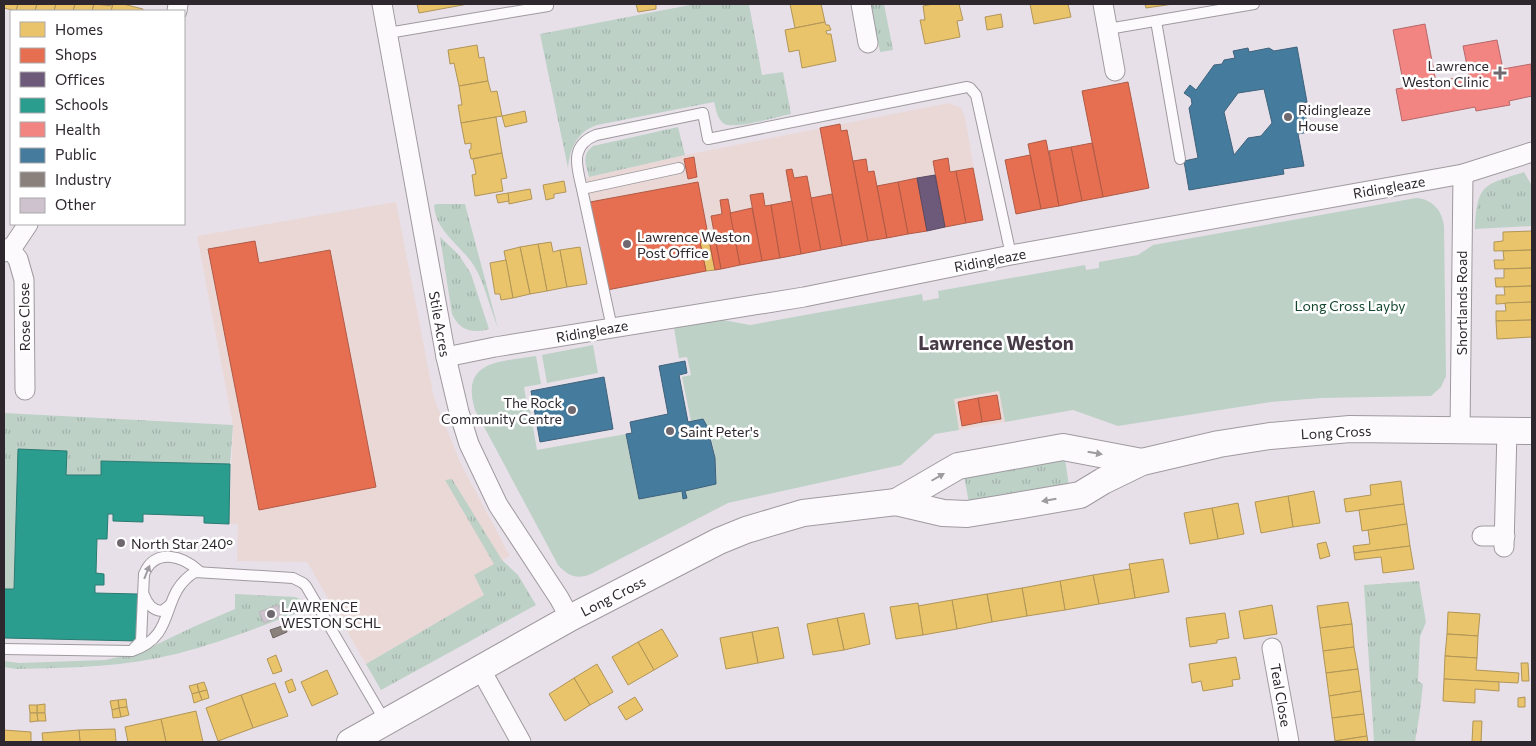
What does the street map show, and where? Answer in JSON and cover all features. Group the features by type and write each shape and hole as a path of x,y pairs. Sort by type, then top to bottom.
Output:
{"street":[{"name":"Stile Acres","path":"382,4 446,357 459,412 469,444 498,506 559,598 570,618"},
{"path":"861,4 868,43"},
{"path":"1103,4 1115,71"},
{"name":"Ridingleaze","path":"446,357 804,296 1011,255 1463,174 1532,152"},
{"name":"Shortlands Road","path":"1460,431 1463,174"},
{"path":"7,250 27,225"},
{"name":"Rose Close","path":"7,250 18,259 24,280 25,390"},
{"name":"Long Cross","path":"350,742 481,670 570,618 719,541 746,530 803,513 896,502 943,514 967,514 1080,495 1103,481 1142,462 1219,444 1279,436 1350,429 1520,431"},
{"path":"1482,536 1504,542 1520,431"},
{"name":"Long Cross","path":"896,502 958,466 1063,447 1142,462"},
{"name":"Teal Close","path":"1272,648 1289,742"},
{"path":"481,670 521,742"}],"lane":[{"path":"1108,29 1254,4"},
{"path":"388,33 548,6"},
{"path":"1156,21 1180,159"},
{"path":"612,328 576,165 577,155 582,145 596,135 703,113 708,139 967,87 970,88 976,95 1011,255"},
{"path":"582,189 680,168"},
{"path":"132,651 141,640 146,570 151,563 165,557 180,558 191,564 199,572"},
{"path":"4,649 132,651 146,644 159,633 175,593 191,575 199,572 293,578 303,583 386,722"},
{"path":"144,592 146,600 155,610 162,611 170,605"}],"shaded area":[{"path":"949,103 961,108 965,117 983,220 607,290 586,178 685,155"},
{"path":"396,202 434,398 461,464 510,556 494,564 484,595 366,664 307,562 237,561 238,524 229,524 233,425 197,236"},
{"path":"1000,391 1005,422 959,430 954,399"}],"green space":[{"path":"695,4 749,4 762,75 783,72 791,114 745,124 728,125 719,119 714,102 597,125 580,136 573,147 568,168 540,34"},
{"path":"871,4 884,4 893,50 880,52"},
{"path":"678,127 685,155 589,177 586,156 589,149 593,146"},
{"path":"1524,172 1532,186 1532,226 1475,229 1478,203 1485,188 1500,180"},
{"name":"Long Cross Layby","path":"1416,198 1427,201 1435,206 1441,215 1444,226 1446,376 1441,387 1431,396 1321,398 1271,402 1118,426 1073,410 1005,422 999,391 954,399 959,430 935,434 901,465 728,503 591,574 581,577 565,572 558,565 475,410 472,394 473,381 478,373 486,367 497,363 536,356 541,384 524,387 537,450 626,434 639,499 682,491 684,499 687,498 685,491 716,484 716,467 712,443 703,419 691,421 682,377 691,375 687,357 679,358 674,328 723,320 750,325 922,294 923,301 939,298 938,291 1085,265 1086,270 1099,268 1099,262 1138,255 1153,245"},
{"path":"465,204 498,328 478,273 473,264 440,225 434,205"},
{"path":"440,237 459,255 471,274 489,329 472,331 462,327 452,314"},
{"path":"593,345 598,373 547,383 542,355"},
{"path":"4,413 233,425 230,464 102,461 101,475 66,475 66,451 18,449 18,468 4,468"},
{"path":"1065,459 1069,486 969,503 964,476"},
{"path":"4,468 18,468 14,589 4,589"},
{"path":"452,479 502,560 518,575 536,605 381,690 366,664 484,595 474,575 494,564 445,480"},
{"path":"1419,581 1426,622 1420,637 1418,681 1423,684 1415,742 1374,742 1364,585"},
{"path":"235,594 295,597 300,599 306,610 209,645 137,662 77,667 16,669 4,667 4,661 19,663 105,660 141,652 235,609","holes":["278,605 282,616 264,623 259,612"]}],"building: Homes":[{"path":"4,4 18,4 16,10 4,8"},
{"path":"18,4 37,4 35,10 16,10"},
{"path":"37,4 56,4 54,10 35,10"},
{"path":"56,4 75,4 73,10 54,10"},
{"path":"75,4 94,4 92,10 73,10"},
{"path":"94,4 113,6 111,10 92,10"},
{"path":"113,4 123,4 143,9 143,10 111,10"},
{"path":"417,4 468,4 419,13"},
{"path":"636,4 656,4 656,9 638,12"},
{"path":"790,4 821,4 825,22 795,28"},
{"path":"959,4 963,20 957,21 960,37 925,44 920,20 925,20 923,6"},
{"path":"1030,4 1068,4 1071,17 1034,24"},
{"path":"1145,4 1173,4 1146,8"},
{"path":"1001,14 1003,27 987,30 985,17"},
{"path":"825,22 831,30 826,31 827,34 831,34 836,61 802,68 799,50 789,52 785,30"},
{"path":"477,45 479,58 484,57 488,81 459,86 454,63 450,64 448,50"},
{"path":"488,81 491,92 497,91 502,116 461,123 458,105 462,105 459,86"},
{"path":"525,111 527,122 505,127 502,116"},
{"path":"496,117 502,153 471,159 469,150 471,149 471,143 465,144 461,123"},
{"path":"502,153 507,178 501,179 503,191 475,196 472,175 476,174 473,159"},
{"path":"564,181 566,192 554,194 554,198 546,200 543,185"},
{"path":"530,189 532,199 509,204 508,193"},
{"path":"508,193 509,201 498,203 496,195"},
{"path":"1532,231 1532,250 1494,251 1494,242 1503,241 1503,232"},
{"path":"709,240 715,270 706,271 700,242"},
{"path":"551,242 553,252 560,250 567,287 547,291 538,244"},
{"path":"538,244 547,291 530,294 520,247"},
{"path":"520,247 530,294 513,298 504,251"},
{"path":"580,247 587,284 567,287 560,250"},
{"path":"1532,250 1532,268 1495,269 1494,260 1504,260 1503,251"},
{"path":"506,260 513,298 501,300 500,294 495,294 490,263"},
{"path":"1532,268 1532,286 1496,287 1495,278 1504,278 1504,269"},
{"path":"1532,286 1532,302 1496,304 1496,295 1505,295 1504,287"},
{"path":"1532,302 1532,320 1496,321 1496,311 1506,311 1505,303"},
{"path":"1532,320 1532,337 1497,339 1496,321"},
{"path":"1401,481 1404,504 1346,512 1344,499 1371,495 1370,485"},
{"path":"1314,491 1320,523 1293,527 1288,496"},
{"path":"1288,496 1293,527 1261,533 1255,502"},
{"path":"1238,503 1244,534 1218,539 1212,508"},
{"path":"1404,504 1407,524 1362,531 1359,510"},
{"path":"1212,508 1218,539 1190,544 1184,513"},
{"path":"1407,524 1410,546 1354,553 1353,546 1370,544 1368,530"},
{"path":"1326,542 1330,556 1320,559 1317,544"},
{"path":"1410,546 1414,569 1383,573 1381,557 1355,560 1354,553"},
{"path":"1163,559 1169,592 1135,598 1129,564"},
{"path":"1130,569 1135,598 1099,604 1093,575"},
{"path":"1093,575 1099,604 1065,610 1060,581"},
{"path":"1060,581 1065,610 1027,616 1022,588"},
{"path":"1022,588 1027,616 992,622 987,594"},
{"path":"987,594 992,622 957,629 952,600"},
{"path":"952,600 957,629 923,635 918,606"},
{"path":"1348,602 1352,624 1320,628 1317,606"},
{"path":"918,603 923,635 896,639 890,607"},
{"path":"1272,605 1277,634 1244,639 1239,611"},
{"path":"1448,612 1480,614 1478,636 1447,634"},
{"path":"864,613 870,644 844,650 837,618"},
{"path":"1225,613 1229,638 1217,640 1217,643 1190,647 1186,618"},
{"path":"837,618 844,650 813,655 807,624"},
{"path":"1352,624 1354,647 1323,651 1320,628"},
{"path":"778,627 784,658 758,663 752,632"},
{"path":"662,629 678,656 654,670 638,642"},
{"path":"752,632 758,663 726,669 720,638"},
{"path":"1447,634 1478,636 1477,658 1445,656"},
{"path":"638,642 654,670 628,685 612,657"},
{"path":"1354,647 1358,669 1326,673 1323,651"},
{"path":"276,655 282,671 273,674 267,659"},
{"path":"1445,656 1477,658 1476,670 1519,673 1518,683 1444,679"},
{"path":"1236,657 1240,679 1232,680 1233,686 1203,691 1201,681 1192,683 1189,664"},
{"path":"1521,663 1528,663 1529,681 1522,681"},
{"path":"597,664 613,692 590,705 574,678"},
{"path":"1358,669 1361,691 1329,696 1326,673"},
{"path":"327,670 338,694 312,706 301,682"},
{"path":"574,678 590,705 565,721 549,694"},
{"path":"292,679 296,690 289,693 285,682"},
{"path":"1444,679 1499,682 1499,691 1475,689 1475,703 1443,701"},
{"path":"204,682 207,690 199,692 197,684"},
{"path":"275,683 288,716 253,728 241,695"},
{"path":"197,684 199,692 192,694 189,686"},
{"path":"207,690 209,698 202,700 199,692"},
{"path":"1361,691 1364,714 1332,718 1329,696"},
{"path":"199,692 202,700 194,703 192,694"},
{"path":"241,695 253,728 218,741 206,708"},
{"path":"635,697 643,710 626,720 618,707"},
{"path":"1525,697 1525,707 1518,707 1518,698"},
{"path":"126,699 127,707 119,708 118,700"},
{"path":"118,700 119,708 112,710 110,701"},
{"path":"45,704 45,713 37,713 37,705"},
{"path":"29,705 37,705 37,713 30,713"},
{"path":"127,707 129,715 121,717 119,708"},
{"path":"119,708 121,717 113,718 112,710"},
{"path":"196,711 203,742 166,742 161,719"},
{"path":"30,713 37,713 38,721 30,722"},
{"path":"37,713 45,713 46,721 38,721"},
{"path":"1364,714 1367,736 1335,741 1332,718"},
{"path":"161,719 166,742 128,742 125,727"},
{"path":"1473,721 1482,721 1481,742 1472,742"},
{"path":"115,729 116,742 80,742 79,730"},
{"path":"4,730 31,732 31,742 4,742"},
{"path":"79,730 80,742 43,742 42,733"},
{"path":"1367,736 1368,742 1335,742 1335,741"}],"building: Shops":[{"path":"1128,82 1149,188 1103,197 1082,91"},
{"path":"840,124 841,131 847,130 868,241 842,246 820,128"},
{"path":"1046,140 1059,206 1041,209 1028,144"},
{"path":"1092,143 1103,197 1082,201 1071,147"},
{"path":"1071,147 1082,201 1059,206 1049,151"},
{"path":"1030,155 1041,209 1016,214 1005,160"},
{"path":"694,157 697,177 688,179 684,159"},
{"path":"948,158 950,172 956,171 966,223 945,227 933,161"},
{"path":"866,159 868,172 874,171 887,238 868,241 853,161"},
{"path":"973,168 983,220 966,223 956,171"},
{"path":"792,169 794,178 807,176 821,250 801,254 786,170"},
{"path":"917,178 927,231 908,234 898,182"},
{"path":"698,182 709,240 700,242 706,271 607,290 590,202"},
{"path":"898,182 908,234 887,238 877,186"},
{"path":"763,193 765,206 771,205 780,258 762,261 750,195"},
{"path":"832,194 842,246 821,250 811,198"},
{"path":"728,199 740,265 721,269 711,216 722,214 720,200"},
{"path":"792,201 801,254 780,258 771,205"},
{"path":"752,208 762,261 740,265 730,213"},
{"path":"715,239 721,269 715,270 709,240"},
{"path":"255,241 259,263 330,250 376,487 259,510 208,249"},
{"path":"997,395 1001,419 982,422 978,398"},
{"path":"978,398 982,422 962,426 958,402"}],"building: Offices":[{"path":"935,175 945,227 927,231 917,178"}],"building: Schools":[{"path":"18,449 67,451 66,475 101,475 101,461 230,464 229,524 204,523 204,516 143,514 143,522 113,521 113,514 108,514 107,539 97,539 96,573 104,574 104,585 95,585 95,593 138,594 137,641 4,638 4,589 14,589"}],"building: Health":[{"name":"Lawrence Weston Clinic","path":"1425,24 1436,82 1469,75 1463,46 1497,40 1503,69 1531,64 1532,96 1509,101 1510,105 1476,111 1475,107 1402,121 1396,89 1414,86 1413,79 1403,81 1393,30"}],"building: Public":[{"name":"Ridingleaze House","path":"1297,47 1307,102 1303,103 1309,132 1298,134 1304,166 1283,169 1284,174 1189,190 1184,161 1198,158 1189,108 1192,104 1191,98 1184,93 1190,85 1196,90 1214,65 1222,64 1224,60 1235,58 1233,51 1248,48 1249,52 1269,48 1274,51","holes":["1264,89 1272,123 1261,136 1248,138 1234,155 1224,112 1238,93"]},
{"name":"Saint Peter's","path":"685,361 687,373 679,375 688,422 703,419 707,426 715,458 716,484 685,491 687,498 683,499 682,491 639,499 626,434 632,433 630,422 668,414 659,366"},
{"name":"The Rock Community Centre","path":"604,377 613,429 540,442 531,391"}],"building: Industry":[{"path":"285,625 287,632 273,638 270,630"}],"building: Other":[{"name":"LAWRENCE WESTON SCHL","path":"278,605 282,616 264,623 259,612"}],"place":[{"name":"Lawrence Weston Clinic","path":"1500,73"},
{"name":"Ridingleaze House","path":"1288,117"},
{"name":"Lawrence Weston Post Office","path":"627,244"},
{"name":"The Rock Community Centre","path":"572,410"},
{"name":"Saint Peter's","path":"670,431"},
{"name":"North Star 240°","path":"121,543"},
{"name":"LAWRENCE WESTON SCHL","path":"271,614"}],"district":[{"name":"Lawrence Weston","path":"996,342"}]}
